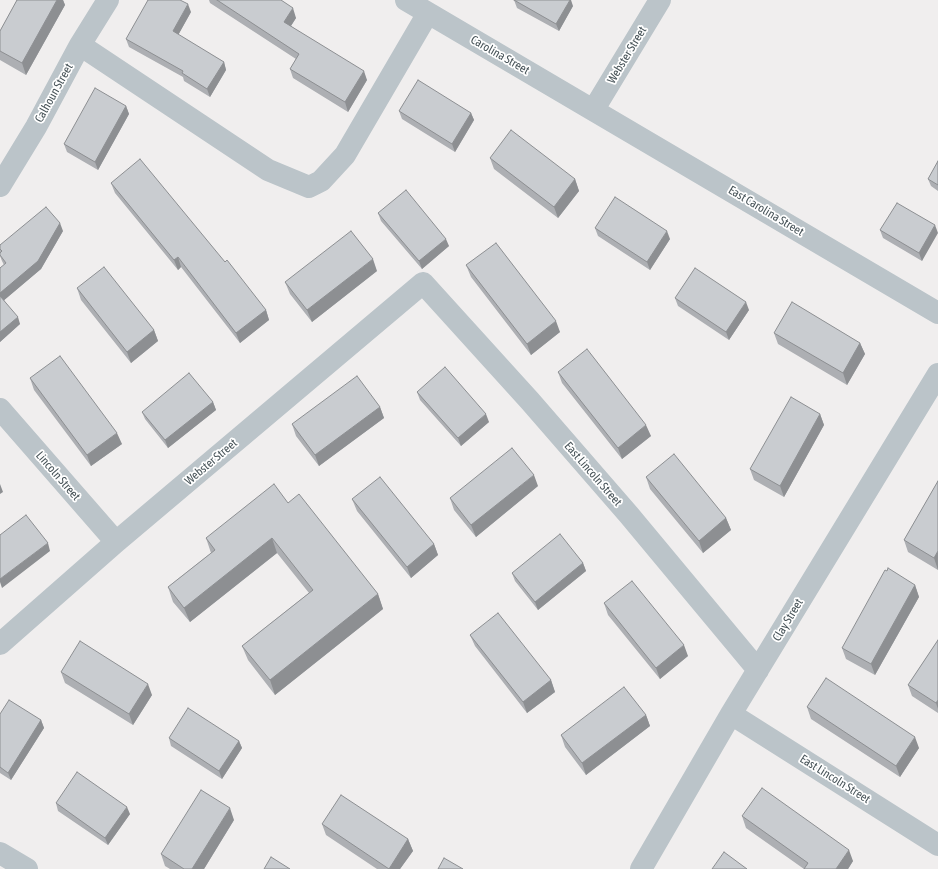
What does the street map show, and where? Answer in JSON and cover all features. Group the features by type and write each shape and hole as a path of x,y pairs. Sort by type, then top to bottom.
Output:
{"street":[{"name":"Calhoun Street","path":"0,186 36,127 80,45 108,0"},
{"name":"Carolina Street","path":"406,0 594,109"},
{"name":"Webster Street","path":"594,109 660,0"},
{"path":"80,45 268,170 309,187 321,181 345,155 428,13"},
{"name":"East Carolina Street","path":"594,109 938,313"},
{"name":"Webster Street","path":"0,644 116,542 423,283"},
{"name":"East Lincoln Street","path":"423,283 530,401 629,515 758,670"},
{"name":"Clay Street","path":"641,869 731,714 938,374"},
{"name":"Lincoln Street","path":"0,409 116,542"},
{"name":"East Lincoln Street","path":"731,714 938,845"},
{"path":"0,852 27,869"}],"building":[{"path":"17,0 57,0 22,63 0,51 0,31"},
{"path":"148,0 180,0 188,4 173,31 224,62 207,89 182,73 183,71 126,39"},
{"path":"217,0 281,0 293,8 284,22 364,71 345,102 290,69 299,54"},
{"path":"514,0 570,0 556,24"},
{"path":"418,80 471,113 452,144 399,111"},
{"path":"95,88 126,106 95,162 64,144"},
{"path":"511,130 575,179 554,207 490,158"},
{"path":"140,159 225,262 227,260 266,310 236,333 178,257 174,260 111,183"},
{"path":"938,161 938,185 928,179"},
{"path":"406,190 446,239 419,261 378,213"},
{"path":"615,197 667,231 647,262 595,228"},
{"path":"897,203 935,225 919,253 880,230"},
{"path":"46,207 60,223 38,261 0,293 0,268 6,263 0,255 2,251 0,249 0,245"},
{"path":"351,231 373,259 307,310 285,282"},
{"path":"496,243 556,321 527,344 466,265"},
{"path":"104,267 154,330 127,352 77,288"},
{"path":"695,268 746,302 726,332 675,298"},
{"path":"0,296 18,317 0,332"},
{"path":"792,302 860,343 843,373 774,333"},
{"path":"587,349 646,425 618,448 558,372"},
{"path":"60,356 117,433 87,455 30,378"},
{"path":"445,367 486,414 458,438 417,392"},
{"path":"189,373 213,402 165,440 142,412"},
{"path":"357,376 380,407 315,455 292,424"},
{"path":"791,397 820,414 780,486 750,469"},
{"path":"512,448 534,475 471,525 450,498"},
{"path":"674,454 726,518 699,541 646,477"},
{"path":"380,477 434,544 407,567 352,499"},
{"path":"938,481 938,551 934,558 904,540"},
{"path":"274,484 288,503 299,494 378,594 270,680 242,646 313,590 272,538 184,608 168,587 215,550 206,538"},
{"path":"26,515 48,543 0,579 0,535"},
{"path":"560,534 583,563 535,602 512,573"},
{"path":"888,568 915,585 871,664 842,648 885,570 887,571"},
{"path":"632,581 684,645 656,668 604,603"},
{"path":"498,613 551,680 523,702 470,635"},
{"path":"938,640 938,700 936,703 908,685"},
{"path":"80,641 148,684 129,714 61,672"},
{"path":"826,678 915,737 896,766 807,707"},
{"path":"624,687 646,715 582,763 561,735"},
{"path":"9,700 41,720 8,773 0,767 0,714"},
{"path":"188,708 239,741 219,771 169,738"},
{"path":"77,772 127,807 105,838 56,803"},
{"path":"762,788 849,850 836,869 804,869 808,863 742,816"},
{"path":"201,790 230,808 192,869 184,869 161,854"},
{"path":"341,795 408,839 389,869 322,824"},
{"path":"724,852 747,869 712,869"},
{"path":"271,857 290,869 264,869"},
{"path":"444,858 463,869 438,869"}]}
